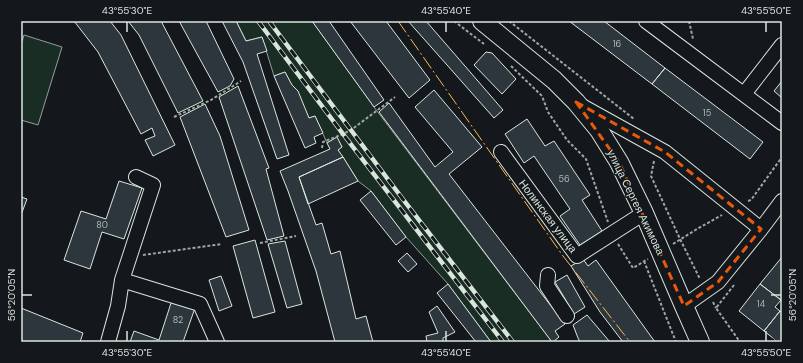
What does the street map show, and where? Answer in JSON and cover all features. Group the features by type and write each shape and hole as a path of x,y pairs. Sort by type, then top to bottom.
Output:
{"main road":[{"name":"улица Сергея Акимова","path":"482,21 554,80 576,102 599,130 619,162 644,213 700,340"}],"street":[{"path":"646,21 782,123"},
{"path":"744,94 782,45"},
{"path":"576,102 665,152 761,229"},
{"name":"Нолинская улица","path":"501,152 577,256 644,213"},
{"path":"108,342 118,306 122,280 153,185 136,176"},
{"path":"684,306 718,282 782,201"},
{"path":"548,275 547,286 567,316"},
{"path":"122,280 200,304 217,342"}],"path":[{"path":"454,21 487,46"},
{"path":"509,21 639,122"},
{"path":"510,65 542,96 548,112 567,140 586,159 611,233 633,268 735,208 741,202 751,200 782,157"},
{"path":"174,117 211,100 241,80"},
{"path":"322,148 323,142 351,130 395,97"},
{"path":"656,147 651,176 706,291 740,342"},
{"path":"260,243 296,236"},
{"path":"130,256 222,244"},
{"path":"644,261 676,342"},
{"path":"716,308 736,283"}],"highlighted area":[{"path":"576,102 665,152 761,229 718,282 684,306 619,162"}],"green space":[{"path":"236,21 312,21 374,107 552,342 491,342 448,284 406,237 371,191 358,181 338,150 342,147 337,137 327,143 315,116 309,118 285,72 274,76 262,37 246,41"},
{"path":"24,35 62,47 38,125 21,120 21,45"}],"building":[{"path":"74,21 110,21 121,35 175,145 153,156 145,140 155,136 152,128 141,134 98,52"},
{"path":"128,21 161,21 203,101 178,113 139,35"},
{"path":"179,21 206,21 234,79 230,86 218,92"},
{"path":"222,21 236,21 246,41 262,37 267,51 257,54 289,155 277,159 243,62"},
{"path":"312,21 329,21 384,100 374,107"},
{"path":"350,21 386,21 430,80 409,98"},
{"path":"408,21 426,21 503,110 494,118"},
{"path":"569,21 604,21 665,68 652,84"},
{"path":"486,52 492,53 516,79 502,94 474,65"},
{"path":"665,68 763,142 750,159 652,84"},
{"path":"285,72 292,85 298,91 309,118 315,116 323,133 314,137 316,143 305,148 274,76"},
{"path":"782,81 782,98 774,91"},
{"path":"238,86 269,168 266,169 284,236 267,240 219,97"},
{"path":"434,90 482,147 449,174 565,324 555,331 559,337 553,342 379,112 389,103 435,167 453,152 415,107"},
{"path":"205,104 220,136 249,230 226,237 180,117"},
{"path":"527,119 545,146 554,141 590,195 582,200 602,231 580,245 560,216 570,209 534,156 524,163 505,134"},
{"path":"337,137 342,147 338,150 343,157 299,177 316,225 322,223 331,254 340,251 356,319 366,316 373,342 335,342 316,271 280,171 330,149 327,143"},
{"path":"343,157 358,181 308,204 299,177"},
{"path":"119,181 142,188 124,239 102,232 90,269 64,260 81,211 106,219"},
{"path":"371,191 406,237 396,245 360,200"},
{"path":"21,197 27,199 21,215"},
{"path":"255,240 275,312 253,318 233,246"},
{"path":"285,241 302,304 287,308 268,244"},
{"path":"407,253 417,264 408,272 398,261"},
{"path":"782,257 782,298 781,300 760,284"},
{"path":"583,259 588,266 596,260 655,342 623,342 600,312 571,266"},
{"path":"567,275 585,307 574,314 555,282"},
{"path":"221,276 232,306 219,311 209,280"},
{"path":"448,284 491,342 476,342 437,293"},
{"path":"760,284 781,300 775,307 780,311 764,331 739,311"},
{"path":"172,300 195,308 183,342 130,342 134,331 159,340"},
{"path":"437,306 455,332 443,338 443,342 427,342 426,336 438,333 429,312"},
{"path":"21,308 83,333 80,342 21,342"},
{"path":"780,311 782,313 782,342 778,342 764,331"},
{"path":"587,315 610,342 580,342 573,325"}],"tunnel":[{"path":"778,342 782,337"}],"railway":[{"path":"258,21 503,342"},
{"path":"269,21 402,198 513,342"}],"power":[{"path":"398,21 563,256 630,342"}]}
